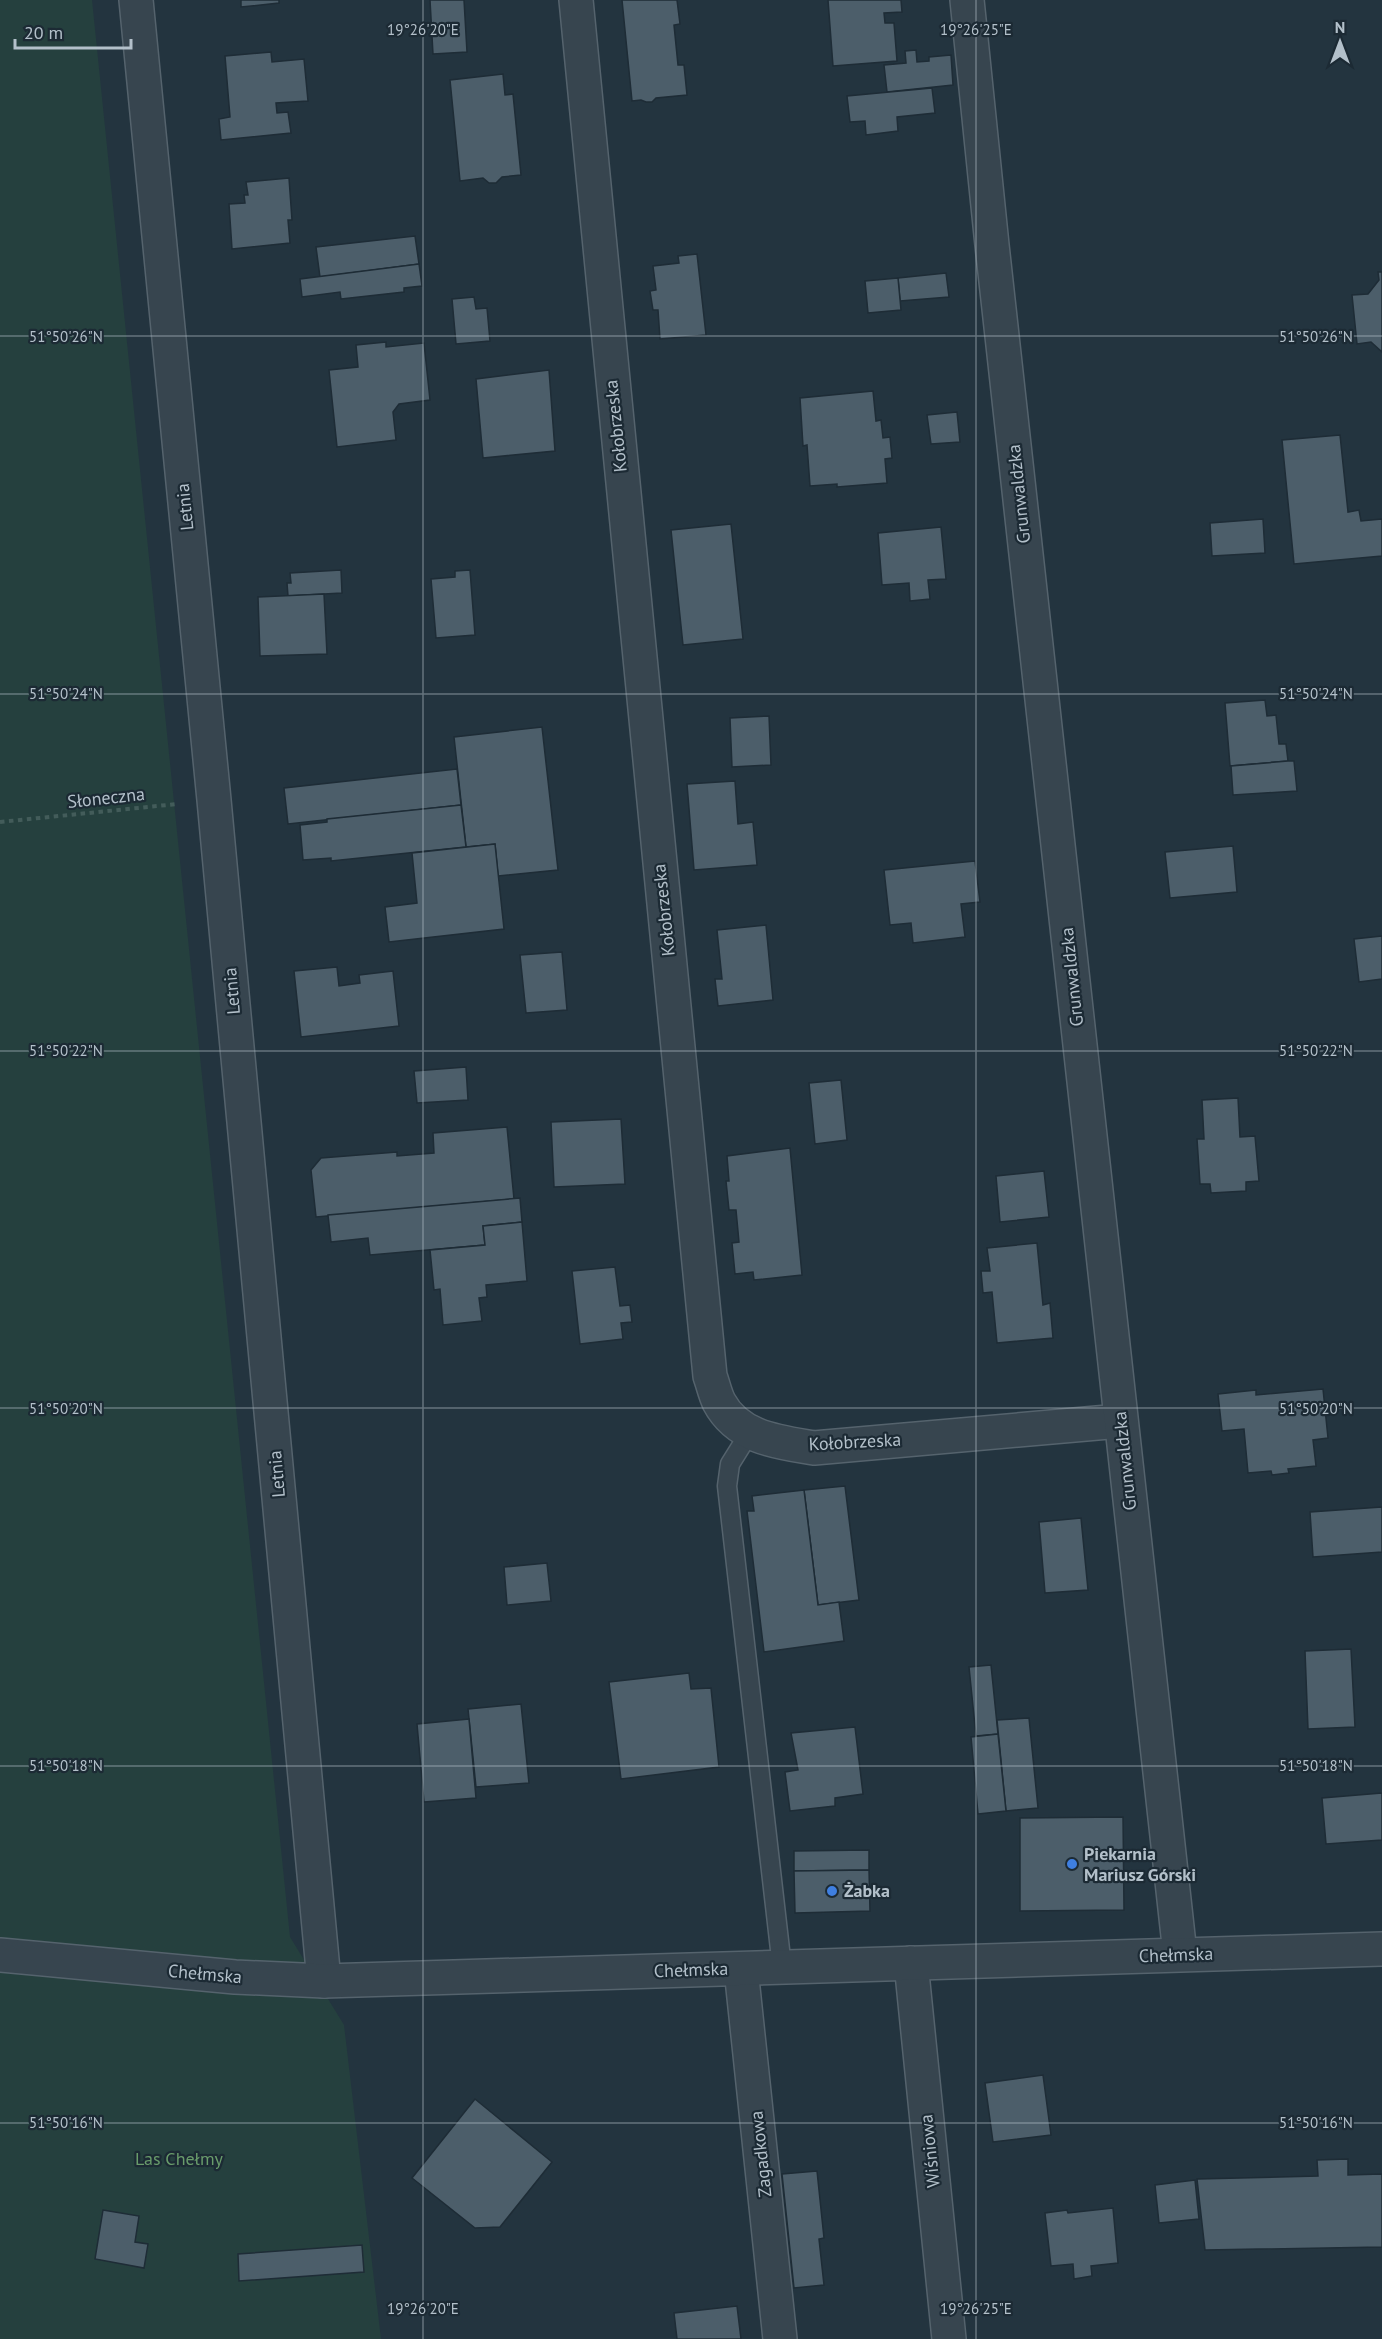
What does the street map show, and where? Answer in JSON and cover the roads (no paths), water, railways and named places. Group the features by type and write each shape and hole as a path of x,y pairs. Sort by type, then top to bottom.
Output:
{"street":[{"name":"Letnia","path":"135,0 214,800 324,1982"},
{"name":"Kołobrzeska","path":"576,0 710,1376 719,1403 741,1429 778,1442 814,1448 1120,1421"},
{"name":"Grunwaldzka","path":"968,0 994,268 1180,1954"},
{"name":"Chełmska","path":"0,1956 235,1977 324,1982 1382,1949"},
{"name":"Wiśniowa","path":"911,1963 949,2339"},
{"name":"Zagadkowa","path":"741,1969 780,2339"}],"lane":[{"path":"750,1432 730,1464 728,1486 782,1967"}],"place":[{"name":"Piekarnia Mariusz Górski","path":"1072,1864"},
{"name":"Żabka","path":"832,1891"}],"park label":[{"name":"Las Chełmy","path":"179,2159"}]}
